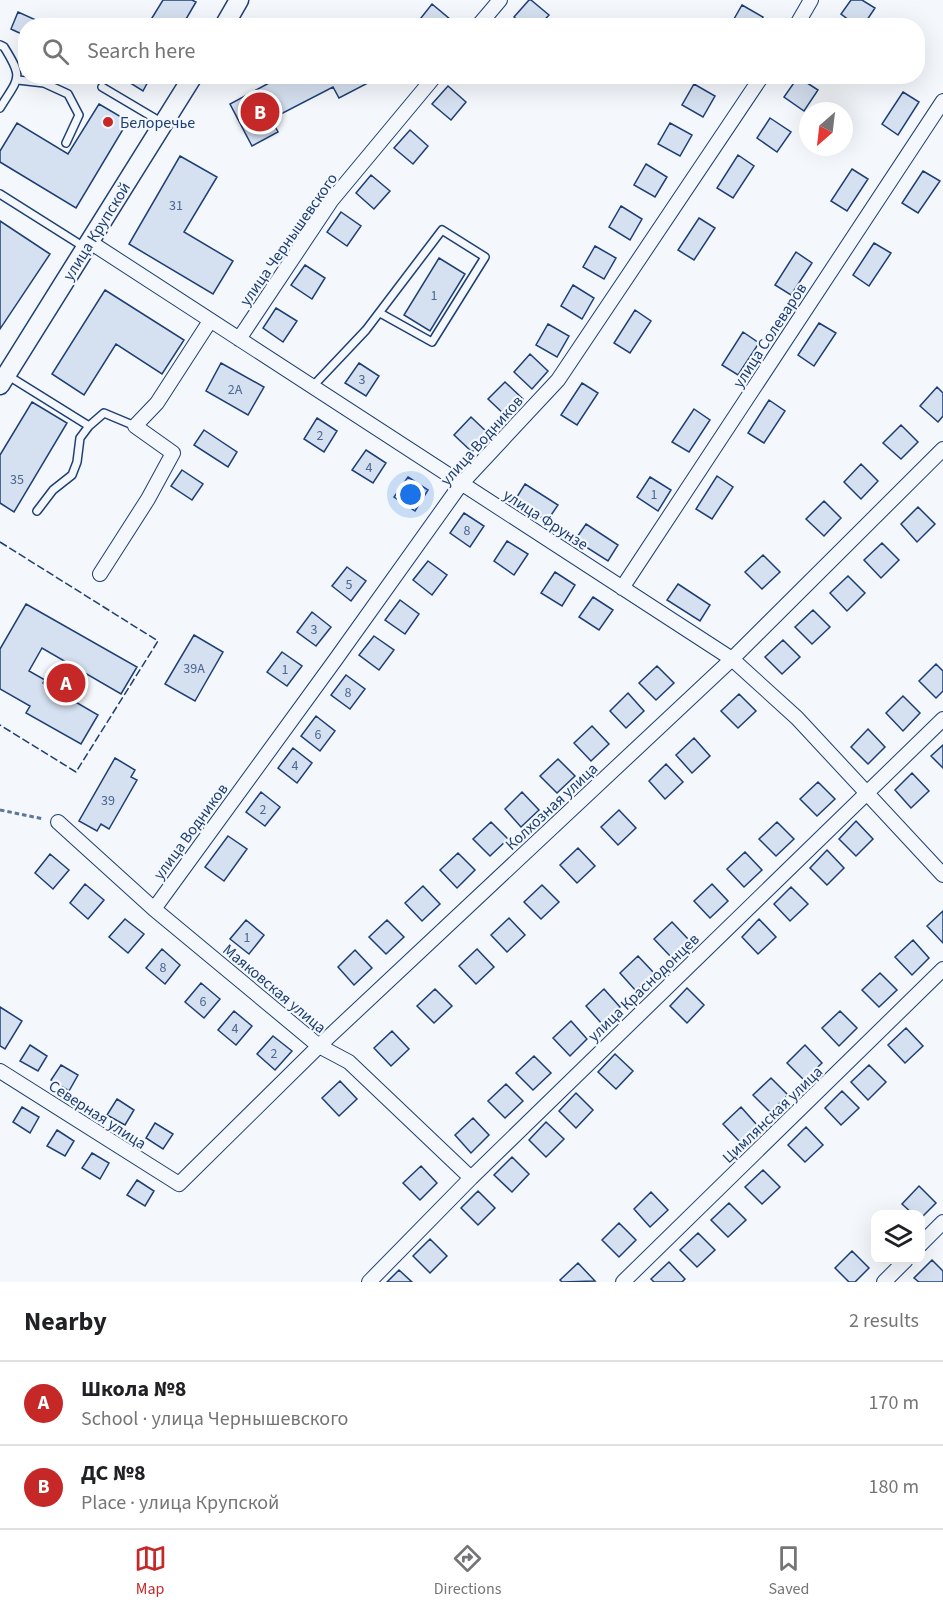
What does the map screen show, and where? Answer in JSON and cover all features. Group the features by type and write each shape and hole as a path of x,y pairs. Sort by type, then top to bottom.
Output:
{"street":[{"path":"485,18 500,0"},
{"path":"801,18 811,0"},
{"path":"227,18 234,2"},
{"name":"улица Крупской","path":"2,376 88,245 188,84"},
{"name":"улица Чернышевского","path":"239,339 330,201 428,84"},
{"name":"улица Водников","path":"154,909 461,484 558,380 757,84"},
{"name":"улица Солеваров","path":"622,588 943,101"},
{"name":"улица Фрунзе","path":"88,245 313,386 732,659 797,718 943,875"},
{"path":"100,574 148,499 173,453 135,426 157,403 210,321"},
{"name":"Колхозная улица","path":"178,1184 319,1046 732,659 943,449"},
{"name":"улица Краснодонцев","path":"369,1282 471,1178 943,718"},
{"name":"Маяковская улица","path":"58,822 154,909 319,1046 350,1062 471,1178"},
{"name":"Цимлянская улица","path":"623,1282 943,969"},
{"name":"Северная улица","path":"0,1071 178,1184"},
{"path":"925,1241 943,1222"},
{"path":"884,1282 902,1264"}],"lane":[{"path":"0,45 4,46 16,67 18,80 0,108"},
{"path":"46,84 68,94 79,115 66,143"},
{"path":"102,87 163,124"},
{"path":"0,194 88,245"},
{"path":"313,386 366,330 442,230 485,257 432,342 380,313"},
{"path":"2,376 89,426"},
{"path":"38,511 53,490 72,476 77,462 80,438 89,426 104,413 135,426"}],"path":[{"path":"0,810 58,822"}],"building":[{"path":"163,0 196,2 187,18 152,18"},
{"path":"529,0 549,15 546,18 514,17"},
{"path":"851,0 862,0 875,8 868,18 846,18 841,14"},
{"path":"432,4 449,18 421,18"},
{"path":"742,5 763,17 763,18 735,18"},
{"path":"18,12 32,18 18,18 18,32 11,29"},
{"path":"132,84 147,84 143,91"},
{"path":"267,84 366,84 339,98 333,87 271,119 278,132 252,146 230,104"},
{"path":"694,84 715,96 703,117 682,105"},
{"path":"793,84 809,84 818,90 810,102 799,102 799,108 784,97"},
{"path":"448,86 466,102 451,120 432,104"},
{"path":"903,92 919,102 898,135 882,124"},
{"path":"99,104 128,121 76,208 0,162 0,151 17,123 68,154"},
{"path":"770,118 791,132 777,152 757,138"},
{"path":"670,123 692,135 680,156 658,144"},
{"path":"410,130 428,146 413,164 394,148"},
{"path":"738,155 754,166 733,198 717,188"},
{"path":"180,156 217,177 184,232 233,261 213,294 129,244"},
{"path":"646,164 667,177 655,197 634,185"},
{"path":"852,169 868,179 847,211 831,201"},
{"path":"923,171 940,181 918,213 902,203"},
{"path":"371,175 390,191 374,209 356,193"},
{"path":"621,206 642,219 630,240 609,227"},
{"path":"341,212 361,226 347,246 327,232"},
{"path":"699,218 715,228 694,260 678,250"},
{"path":"0,221 50,254 0,329"},
{"path":"874,243 891,253 869,286 853,275"},
{"path":"595,246 616,258 604,279 583,267"},
{"path":"796,252 812,263 791,295 775,285"},
{"path":"439,258 465,274 430,331 404,315"},
{"path":"305,265 325,278 312,299 291,285"},
{"path":"573,285 594,298 582,319 561,306"},
{"path":"105,290 184,340 162,374 116,344 84,395 52,374"},
{"path":"276,308 297,321 283,342 263,328"},
{"path":"635,310 651,321 630,353 614,343"},
{"path":"819,323 836,333 814,366 798,355"},
{"path":"548,324 569,336 557,357 536,345"},
{"path":"743,332 759,343 738,375 722,365"},
{"path":"530,354 548,371 532,389 514,372"},
{"path":"221,363 264,387 248,415 206,391"},
{"path":"359,363 379,376 366,396 345,383"},
{"path":"505,382 523,399 506,416 488,399"},
{"path":"582,383 598,393 577,425 561,415"},
{"path":"937,387 943,393 943,416 938,422 920,406"},
{"path":"769,400 785,411 764,443 748,433"},
{"path":"32,402 67,423 14,512 0,503 0,455"},
{"path":"694,409 710,420 689,452 672,442"},
{"path":"471,417 489,434 472,452 454,435"},
{"path":"317,418 337,431 324,452 304,439"},
{"path":"901,425 918,442 901,459 883,443"},
{"path":"204,430 237,452 228,467 194,445"},
{"path":"366,450 386,463 373,483 352,470"},
{"path":"861,464 878,481 861,499 844,482"},
{"path":"182,470 203,484 192,500 171,486"},
{"path":"717,476 733,487 712,519 696,509"},
{"path":"408,477 428,490 415,511 394,497"},
{"path":"650,477 671,490 658,511 637,497"},
{"path":"525,484 558,505 547,521 515,500"},
{"path":"824,501 841,518 824,536 806,519"},
{"path":"918,507 935,524 917,542 901,524"},
{"path":"464,513 484,526 470,547 450,533"},
{"path":"586,524 618,545 608,561 575,540"},
{"path":"507,541 528,554 514,575 494,561"},
{"path":"882,543 899,560 881,578 864,560"},
{"path":"763,555 780,572 762,589 745,572"},
{"path":"428,561 447,575 432,595 413,580"},
{"path":"347,567 366,581 351,601 332,586"},
{"path":"555,572 575,585 562,606 541,593"},
{"path":"848,576 865,593 847,611 830,593"},
{"path":"678,584 710,605 700,621 667,600"},
{"path":"593,597 613,610 599,630 579,617"},
{"path":"400,600 419,614 405,634 385,620"},
{"path":"26,604 137,667 121,694 42,648 29,671 45,680 43,683 98,715 81,744 26,713 30,706 0,689 0,649"},
{"path":"813,610 830,627 812,644 795,627"},
{"path":"312,612 331,627 316,646 297,632"},
{"path":"194,635 223,652 195,701 165,684"},
{"path":"374,636 394,650 379,670 359,655"},
{"path":"783,640 800,657 782,674 765,657"},
{"path":"282,652 302,666 287,686 267,672"},
{"path":"936,664 943,671 943,691 936,698 919,681"},
{"path":"657,666 674,683 656,700 639,683"},
{"path":"346,675 365,689 350,709 331,695"},
{"path":"628,693 644,711 626,728 610,711"},
{"path":"739,694 756,711 738,728 721,711"},
{"path":"903,696 920,713 903,731 886,713"},
{"path":"316,716 335,731 320,751 301,736"},
{"path":"592,726 609,744 591,761 574,743"},
{"path":"868,729 885,747 868,764 851,747"},
{"path":"694,738 710,756 692,773 676,755"},
{"path":"943,745 943,768 931,756"},
{"path":"293,748 312,763 297,783 278,768"},
{"path":"115,758 135,770 131,777 137,780 109,829 101,824 97,831 79,821"},
{"path":"558,759 575,776 557,793 540,776"},
{"path":"666,764 683,782 665,799 649,781"},
{"path":"912,773 929,791 911,808 895,790"},
{"path":"818,782 835,799 817,816 800,799"},
{"path":"261,792 280,807 265,826 246,812"},
{"path":"522,792 539,810 521,827 505,809"},
{"path":"619,810 636,828 618,845 601,827"},
{"path":"856,821 873,839 856,856 839,839"},
{"path":"491,822 508,839 490,856 473,839"},
{"path":"777,822 794,839 776,856 759,839"},
{"path":"228,836 247,849 224,881 205,867"},
{"path":"578,848 595,866 577,883 560,865"},
{"path":"827,850 844,868 827,885 810,868"},
{"path":"745,852 762,870 744,887 727,869"},
{"path":"458,853 475,870 457,888 440,870"},
{"path":"50,854 69,870 53,889 35,873"},
{"path":"85,884 104,900 88,919 70,903"},
{"path":"712,884 728,901 710,918 694,901"},
{"path":"542,885 559,902 541,919 524,902"},
{"path":"423,886 440,904 422,921 405,903"},
{"path":"791,887 808,904 790,921 774,904"},
{"path":"943,911 943,943 927,926"},
{"path":"509,918 525,935 507,952 491,935"},
{"path":"125,919 144,934 128,953 109,937"},
{"path":"759,919 776,937 758,954 742,937"},
{"path":"246,920 264,935 249,954 230,939"},
{"path":"387,920 404,937 386,954 369,937"},
{"path":"672,922 689,940 671,957 654,939"},
{"path":"913,940 929,958 912,975 895,957"},
{"path":"162,949 180,965 165,984 146,968"},
{"path":"477,949 494,967 476,984 459,966"},
{"path":"355,950 372,968 354,985 338,967"},
{"path":"638,956 654,973 636,991 620,973"},
{"path":"880,973 897,990 879,1007 862,990"},
{"path":"201,983 220,999 204,1018 185,1002"},
{"path":"687,988 704,1005 687,1023 670,1006"},
{"path":"435,989 452,1006 434,1023 417,1006"},
{"path":"604,989 620,1007 602,1024 586,1006"},
{"path":"0,1007 22,1021 5,1049 0,1046"},
{"path":"234,1011 252,1026 236,1045 218,1030"},
{"path":"840,1011 857,1028 839,1046 822,1028"},
{"path":"571,1021 587,1039 570,1056 553,1038"},
{"path":"906,1028 923,1046 905,1063 888,1045"},
{"path":"392,1031 409,1049 391,1066 374,1048"},
{"path":"273,1036 292,1051 275,1070 257,1054"},
{"path":"30,1045 47,1056 38,1071 20,1061"},
{"path":"805,1045 822,1063 804,1080 787,1063"},
{"path":"615,1054 633,1071 616,1089 598,1072"},
{"path":"534,1056 551,1073 533,1090 516,1073"},
{"path":"61,1065 78,1075 69,1091 51,1080"},
{"path":"869,1065 886,1082 868,1100 851,1082"},
{"path":"771,1078 788,1095 770,1112 753,1095"},
{"path":"340,1081 357,1099 339,1116 322,1098"},
{"path":"506,1084 523,1101 505,1118 488,1101"},
{"path":"842,1091 859,1108 841,1125 825,1108"},
{"path":"576,1093 593,1110 576,1128 559,1111"},
{"path":"117,1099 134,1110 125,1125 107,1115"},
{"path":"22,1107 39,1117 30,1133 13,1122"},
{"path":"741,1107 757,1125 740,1142 723,1124"},
{"path":"473,1118 489,1135 471,1153 455,1135"},
{"path":"546,1122 564,1139 546,1157 529,1140"},
{"path":"155,1123 173,1134 163,1149 146,1138"},
{"path":"806,1127 823,1145 805,1162 788,1145"},
{"path":"57,1130 74,1141 65,1156 47,1146"},
{"path":"92,1153 109,1163 100,1179 82,1168"},
{"path":"512,1157 529,1174 512,1192 494,1175"},
{"path":"421,1166 437,1183 420,1200 403,1183"},
{"path":"763,1170 780,1187 762,1204 745,1187"},
{"path":"137,1180 154,1191 145,1206 127,1195"},
{"path":"919,1186 936,1203 925,1214 925,1210 909,1210 902,1204"},
{"path":"478,1191 495,1208 478,1225 461,1208"},
{"path":"651,1192 668,1210 650,1227 634,1209"},
{"path":"729,1203 746,1220 728,1237 711,1220"},
{"path":"619,1223 636,1240 619,1257 602,1240"},
{"path":"698,1233 715,1250 697,1267 680,1250"},
{"path":"430,1239 447,1256 430,1273 413,1256"},
{"path":"852,1251 869,1268 855,1282 849,1282 835,1268"},
{"path":"932,1260 943,1271 943,1282 919,1282 914,1278"},
{"path":"669,1262 685,1279 682,1282 654,1282 651,1279"},
{"path":"578,1263 595,1281 562,1282 560,1280"},
{"path":"399,1270 412,1282 387,1282"}],"fence":[{"path":"0,542 158,641 76,772 0,725"}],"place":[{"name":"ДС №8","path":"260,112"},
{"name":"Белоречье","path":"108,122"},
{"name":"Школа №8","path":"66,683"}]}
